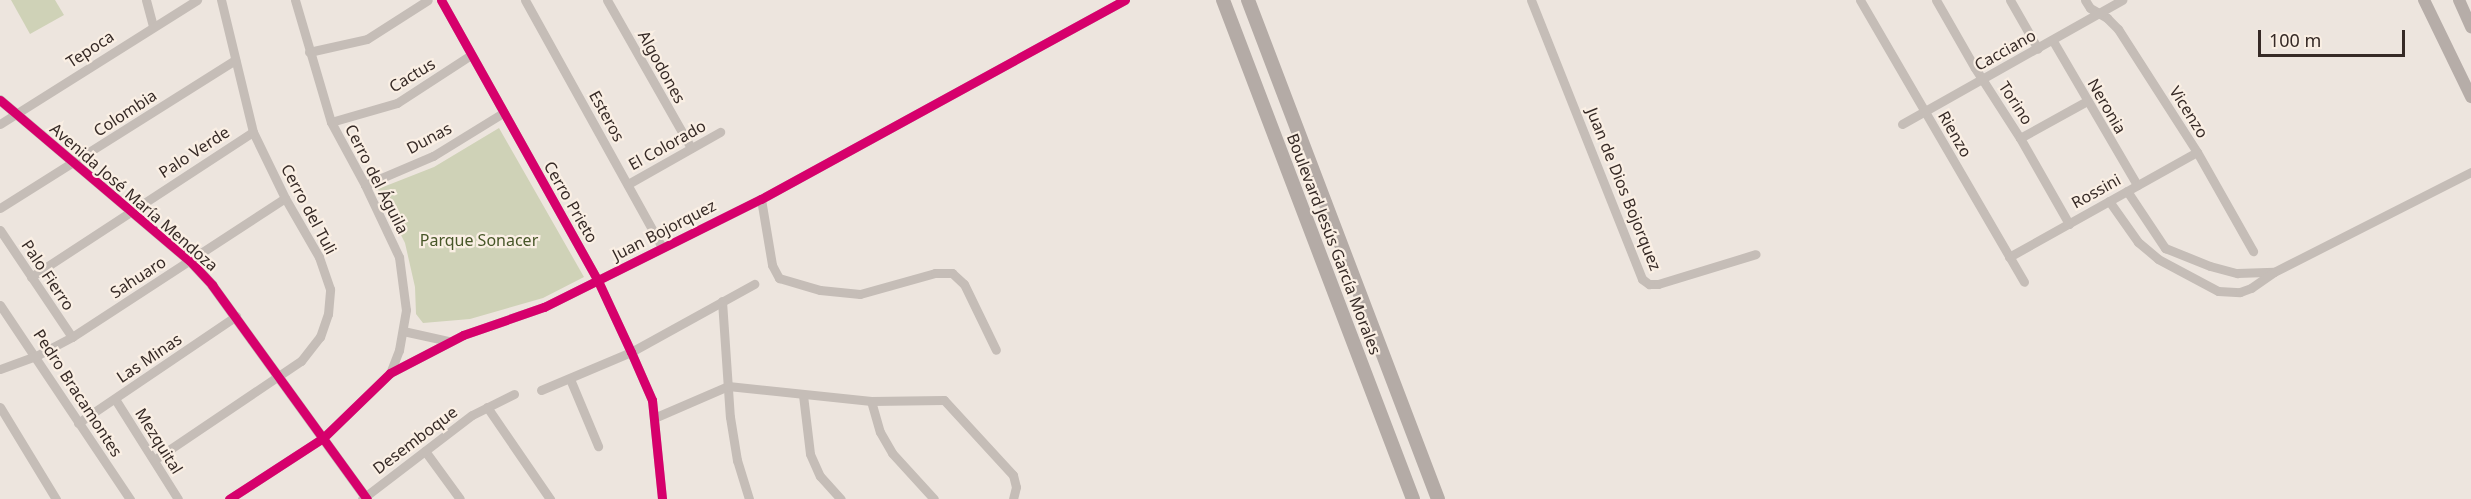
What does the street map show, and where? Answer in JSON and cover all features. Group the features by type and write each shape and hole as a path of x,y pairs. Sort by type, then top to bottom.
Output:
{"main road":[{"name":"Boulevard Jesús García Morales","path":"1223,0 1413,499"},
{"name":"Boulevard Jesús García Morales","path":"1248,0 1438,499"},
{"path":"2424,0 2471,97"},
{"path":"2458,0 2471,27"}],"street":[{"path":"146,0 153,26"},
{"name":"Tepoca","path":"0,124 153,26 198,0"},
{"name":"Cerro del Tuli","path":"154,459 280,378 301,361 320,337 328,314 330,289 319,257 285,198 253,132 221,0"},
{"name":"Cerro del Águila","path":"295,0 331,122 365,185 399,257 406,310 403,331 390,373"},
{"path":"309,52 367,39 428,0"},
{"name":"Cerro Prieto","path":"441,0 598,281 652,400 662,499"},
{"name":"Esteros","path":"525,0 662,247"},
{"name":"Algodones","path":"607,0 691,148"},
{"name":"Juan Bojorquez","path":"229,499 323,438 390,373 448,341 525,315 598,281 761,199 1125,0"},
{"name":"Juan de Dios Bojorquez","path":"1532,0 1642,279 1649,284 1658,284 1756,254"},
{"name":"Rienzo","path":"1860,0 2024,282"},
{"name":"Torino","path":"1936,0 2069,224"},
{"path":"2010,0 2038,49"},
{"name":"Vicenzo","path":"2085,0 2098,14 2108,18 2118,29 2197,152 2253,251"},
{"name":"Cacciano","path":"1902,124 2053,41 2122,0"},
{"name":"Neronia","path":"2053,41 2137,185"},
{"name":"Cactus","path":"331,122 397,103 471,55"},
{"name":"Colombia","path":"0,208 235,60"},
{"name":"Avenida José María Mendoza","path":"0,100 190,261 236,316 365,498"},
{"path":"2020,138 2087,101"},
{"name":"Dunas","path":"365,185 433,156 503,113"},
{"name":"Palo Verde","path":"31,277 253,132"},
{"name":"El Colorado","path":"628,184 720,132"},
{"name":"Rossini","path":"2009,257 2197,152"},
{"path":"2109,201 2138,242 2158,259 2218,291 2230,292 2251,288 2274,272 2471,172"},
{"path":"2127,191 2165,248 2211,266 2237,273 2274,272"},
{"name":"Sahuaro","path":"0,369 36,356 72,337 285,198"},
{"path":"761,199 772,266 783,281 827,291 860,294 935,273 952,273 964,284 996,350"},
{"name":"Palo Fierro","path":"0,230 72,337"},
{"path":"2158,259 2165,248"},
{"path":"541,390 630,352 754,284"},
{"path":"722,301 736,460 749,499"},
{"name":"Pedro Bracamontes","path":"0,304 130,499"},
{"name":"Las Minas","path":"78,423 236,316"},
{"path":"403,331 448,341"},
{"path":"570,379 598,446"},
{"path":"654,418 728,386 871,401 944,400 1013,475 1016,487 1013,499"},
{"name":"Desemboque","path":"365,498 476,412 514,394"},
{"path":"803,395 810,454 820,476 841,499"},
{"name":"Mezquital","path":"115,399 178,499"},
{"path":"871,401 880,432 892,453 934,499"},
{"path":"0,407 56,499"},
{"path":"487,407 549,499"},
{"path":"425,451 460,499"}],"green space":[{"path":"11,0 55,0 64,15 30,34"},
{"name":"Parque Sonacer","path":"499,128 584,277 543,298 470,319 423,323 416,314 415,287 405,243 378,189 434,167"}],"cycle path":[{"path":"441,0 598,281 631,352 652,400 662,499"},
{"path":"229,499 323,438 390,373 463,335 544,307 761,199 1125,0"},
{"path":"0,100 190,261 212,285 367,499"}]}
